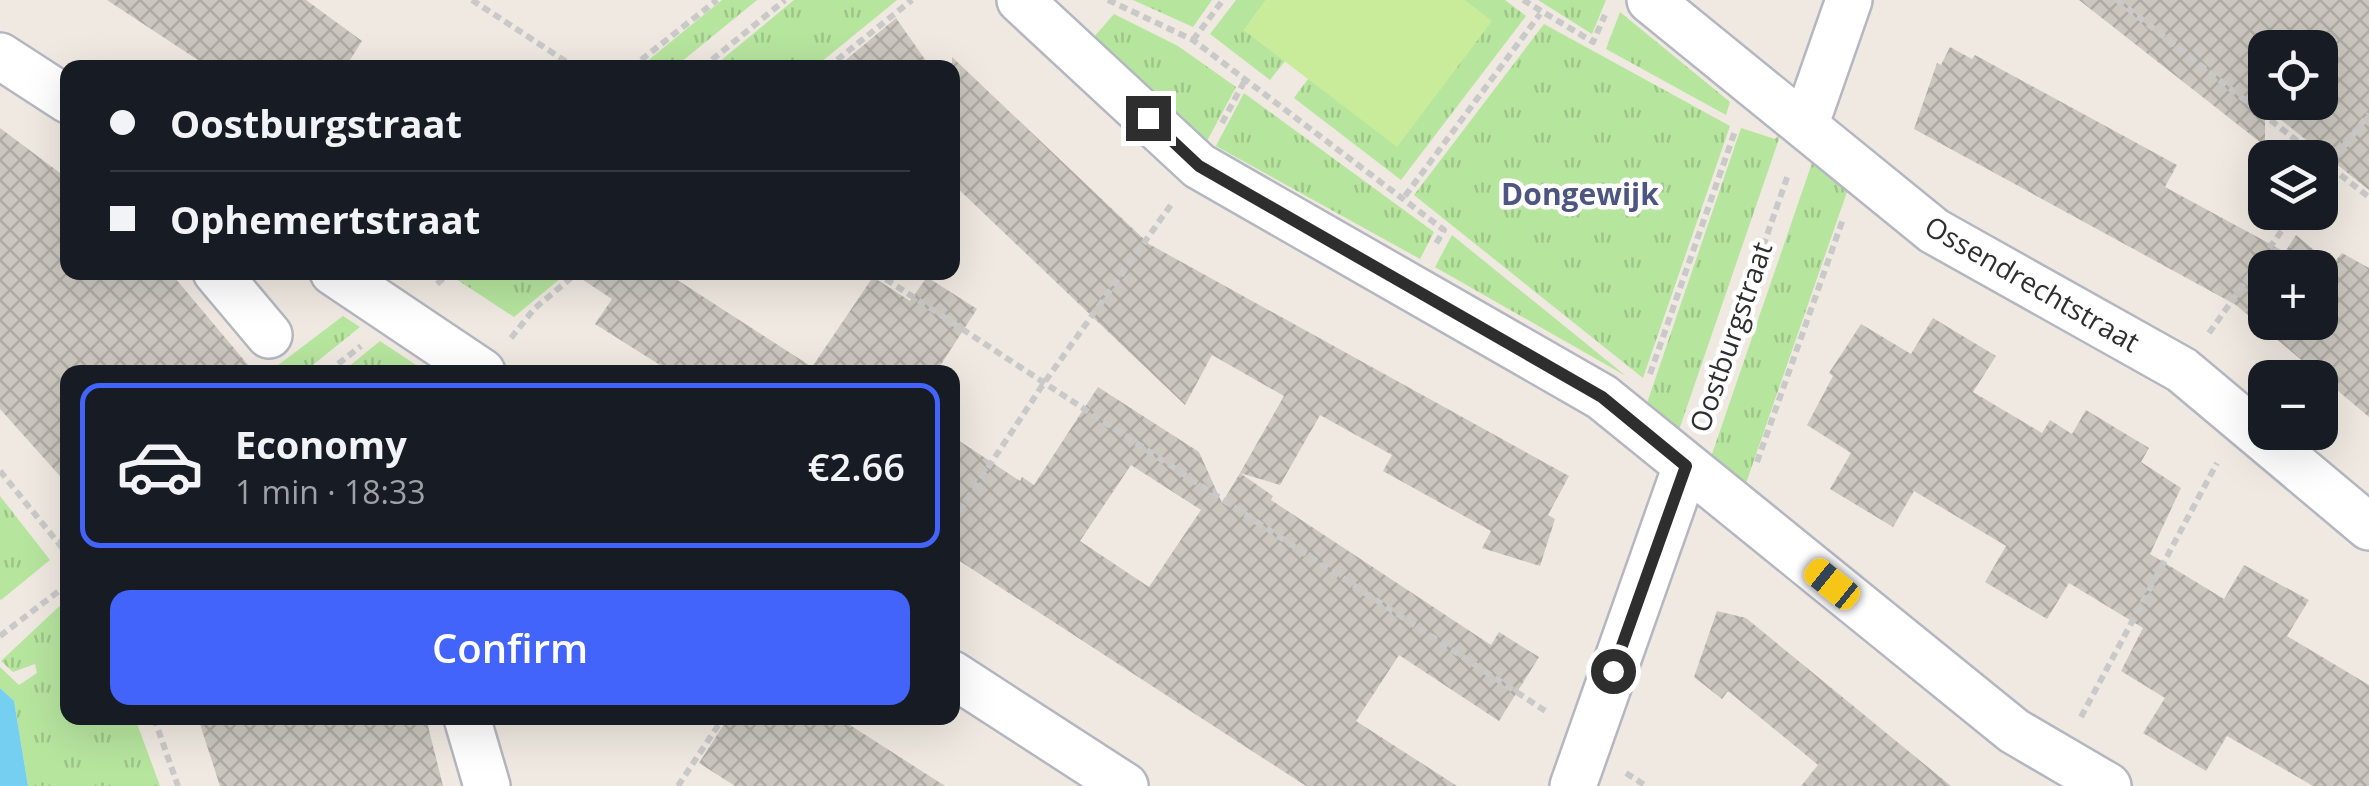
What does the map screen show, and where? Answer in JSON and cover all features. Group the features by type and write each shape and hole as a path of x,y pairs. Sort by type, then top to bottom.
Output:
{"street":[{"path":"1020,0 1199,166 1602,397 2014,731 2108,786"},
{"name":"Ossendrechtstraat","path":"1650,0 1934,231 2182,370 2239,422 2369,527"},
{"path":"1805,126 1848,0"},
{"path":"0,56 60,95"},
{"path":"223,280 269,335"},
{"path":"345,280 472,365"},
{"name":"Oostburgstraat","path":"1573,786 1686,466"},
{"path":"960,679 1126,786"},
{"path":"469,725 487,786"}],"path":[{"path":"472,0 564,60"},
{"path":"640,60 717,0"},
{"path":"712,60 785,0"},
{"path":"837,60 912,0"},
{"path":"1108,0 1193,40 1444,230 1412,288"},
{"path":"1193,40 1223,0"},
{"path":"1524,0 1540,14 1593,42 1611,0"},
{"path":"2117,0 2296,140"},
{"path":"1404,196 1540,14"},
{"path":"960,510 1044,382 1199,166 1245,80"},
{"path":"1633,422 1736,126 1762,91"},
{"path":"2338,153 2369,114"},
{"name":"Oostburgstraat","path":"1686,466 1805,126"},
{"path":"2338,173 2369,197"},
{"path":"1740,510 1852,194 1865,175"},
{"path":"2182,370 2281,230"},
{"path":"488,365 534,309 568,280"},
{"path":"887,280 1588,739"},
{"path":"2059,757 2239,422"},
{"path":"0,471 59,543"},
{"path":"0,636 60,590"},
{"path":"156,725 178,786"},
{"path":"678,786 717,725"}],"green space":[{"path":"722,0 757,0 684,60 649,60"},
{"path":"794,0 897,0 824,60 721,60"},
{"path":"1133,0 1212,0 1193,27"},
{"path":"1236,0 1266,0 1244,30 1285,61 1270,80 1210,34"},
{"path":"1266,0 1465,0 1492,21 1397,147 1244,30"},
{"path":"1465,0 1505,0 1526,16 1401,180 1294,98 1308,79"},
{"path":"1538,0 1606,0 1592,34"},
{"path":"1620,12 1730,102 1726,115 1606,49"},
{"path":"1114,14 1178,46 1236,87 1207,141 1093,38"},
{"path":"1544,24 1730,126 1643,378 1414,195"},
{"path":"1244,93 1434,232 1420,259 1216,146"},
{"path":"1741,128 1775,139 1781,133 1679,430 1647,403"},
{"path":"1813,160 1848,189 1745,486 1711,457"},
{"path":"1452,235 1626,376 1435,267"},
{"path":"458,280 559,280 514,317"},
{"path":"343,316 360,327 313,365 278,365"},
{"path":"380,341 416,365 351,365"},
{"path":"0,496 50,560 1,600 0,599"},
{"path":"60,606 60,725 138,725 160,786 28,786 14,701 0,688 0,667 19,685 37,673 35,664 13,672 1,661"}],"water":[{"path":"0,688 14,701 28,786 0,786"}],"building":[{"path":"107,0 306,0 362,41 350,60 198,60"},
{"path":"2079,0 2369,0 2369,190 2338,165 2338,140 2306,140 2281,120 2338,120 2338,30 2248,30 2248,120 2265,120 2265,140 2257,140"},
{"path":"896,18 925,60 846,60"},
{"path":"1950,47 1972,59 1975,55 2177,165 2165,187 2281,250 2248,250 2248,315 1914,129 1937,63 1941,65"},
{"path":"960,65 1149,244 1569,476 1548,515 1555,519 1540,566 1482,548 1491,531 1383,471 1392,455 1320,415 1280,485 1240,473 1284,396 1212,355 1185,405 960,191"},
{"path":"0,128 60,173 60,280 177,280 248,365 60,365 60,476 0,409"},
{"path":"2296,235 2314,250 2286,250"},
{"path":"2342,253 2369,268 2369,417 2338,391 2338,360 2301,360 2278,340 2338,340 2338,258"},
{"path":"583,280 677,280 809,365 660,365 595,324 612,299"},
{"path":"871,280 878,280 910,301 925,280 932,280 977,309 941,365 813,365"},
{"path":"1933,318 1996,356 1973,392 2042,433 2050,420 2072,434 2086,410 2149,448 2141,462 2181,488 2150,554 2224,599 2244,565 2309,600 2287,636 2369,685 2369,786 2313,786 2227,736 2206,771 2143,733 2165,698 2121,671 2143,628 2069,583 2047,619 1985,582 2006,546 1914,491 1893,527 1830,489 1851,453 1807,425 1833,376 1829,373 1861,324 1911,354"},
{"path":"1098,387 1199,452 1222,503 1240,473 1273,496 1271,500 1491,645 1499,632 1539,657 1499,721 1399,655 1356,721 1457,786 1306,786 960,561 960,441 1020,481 1022,477 1034,485","holes":["1131,465 1201,510 1149,587 1080,541"]},
{"path":"1717,611 1746,618 1951,786 1801,786 1818,765 1728,691 1722,699 1694,677"},
{"path":"200,725 428,725 443,786 220,786"},
{"path":"723,725 850,725 945,786 735,786 699,763"}],"district":[{"name":"Dongewijk","path":"1580,195"}],"route":[{"path":"1148,118 1199,166 1602,397 1686,466 1613,671"}]}
